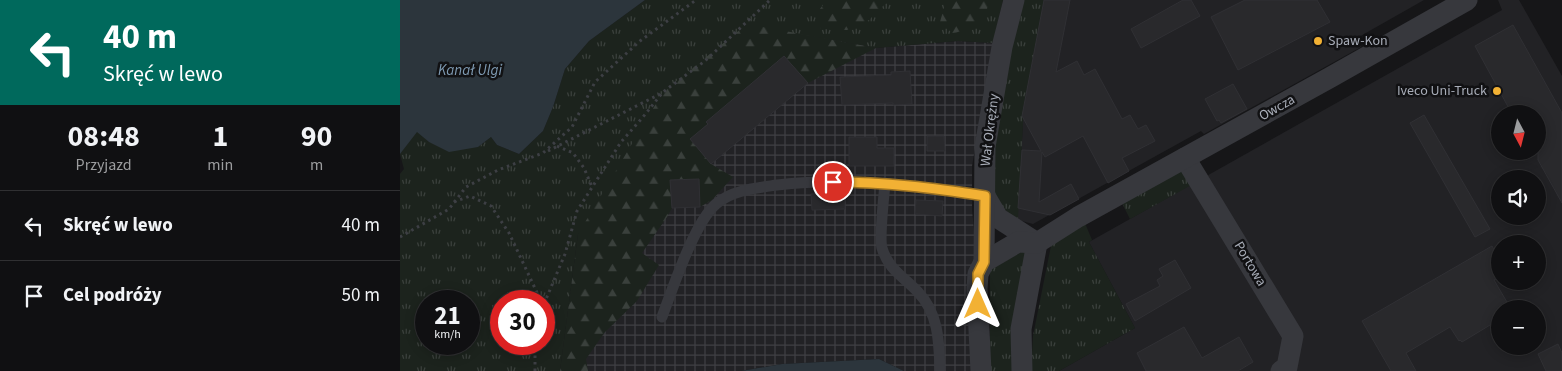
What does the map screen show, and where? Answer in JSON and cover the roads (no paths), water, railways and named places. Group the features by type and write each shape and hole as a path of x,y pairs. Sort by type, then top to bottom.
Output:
{"street":[{"name":"Wał Okrężny","path":"981,371 977,289 978,274 984,262 985,147 1002,47 1014,0"},
{"name":"Owcza","path":"1037,243 1085,213 1467,0"},
{"name":"Portowa","path":"1185,158 1293,336 1287,367 1281,371"},
{"path":"985,196 998,218 1037,243"},
{"path":"984,262 1018,242 1037,243"},
{"path":"1022,371 1022,329 1037,243"}],"lane":[{"path":"662,317 694,237 707,214 716,204 727,197 755,188 799,182 914,185 985,196"},
{"path":"885,183 881,247 891,267 919,292 934,314 939,340 940,371"}],"water":[{"name":"Kanał Ulgi","path":"400,0 645,0 589,41 565,69 543,131 519,154 497,145 491,137 478,147 449,152 429,142 417,132 400,154"},
{"path":"879,359 904,371 741,371 782,364"}],"place":[{"name":"Spaw-Kon","path":"1318,41"},
{"name":"Iveco Uni-Truck","path":"1497,91"}]}
